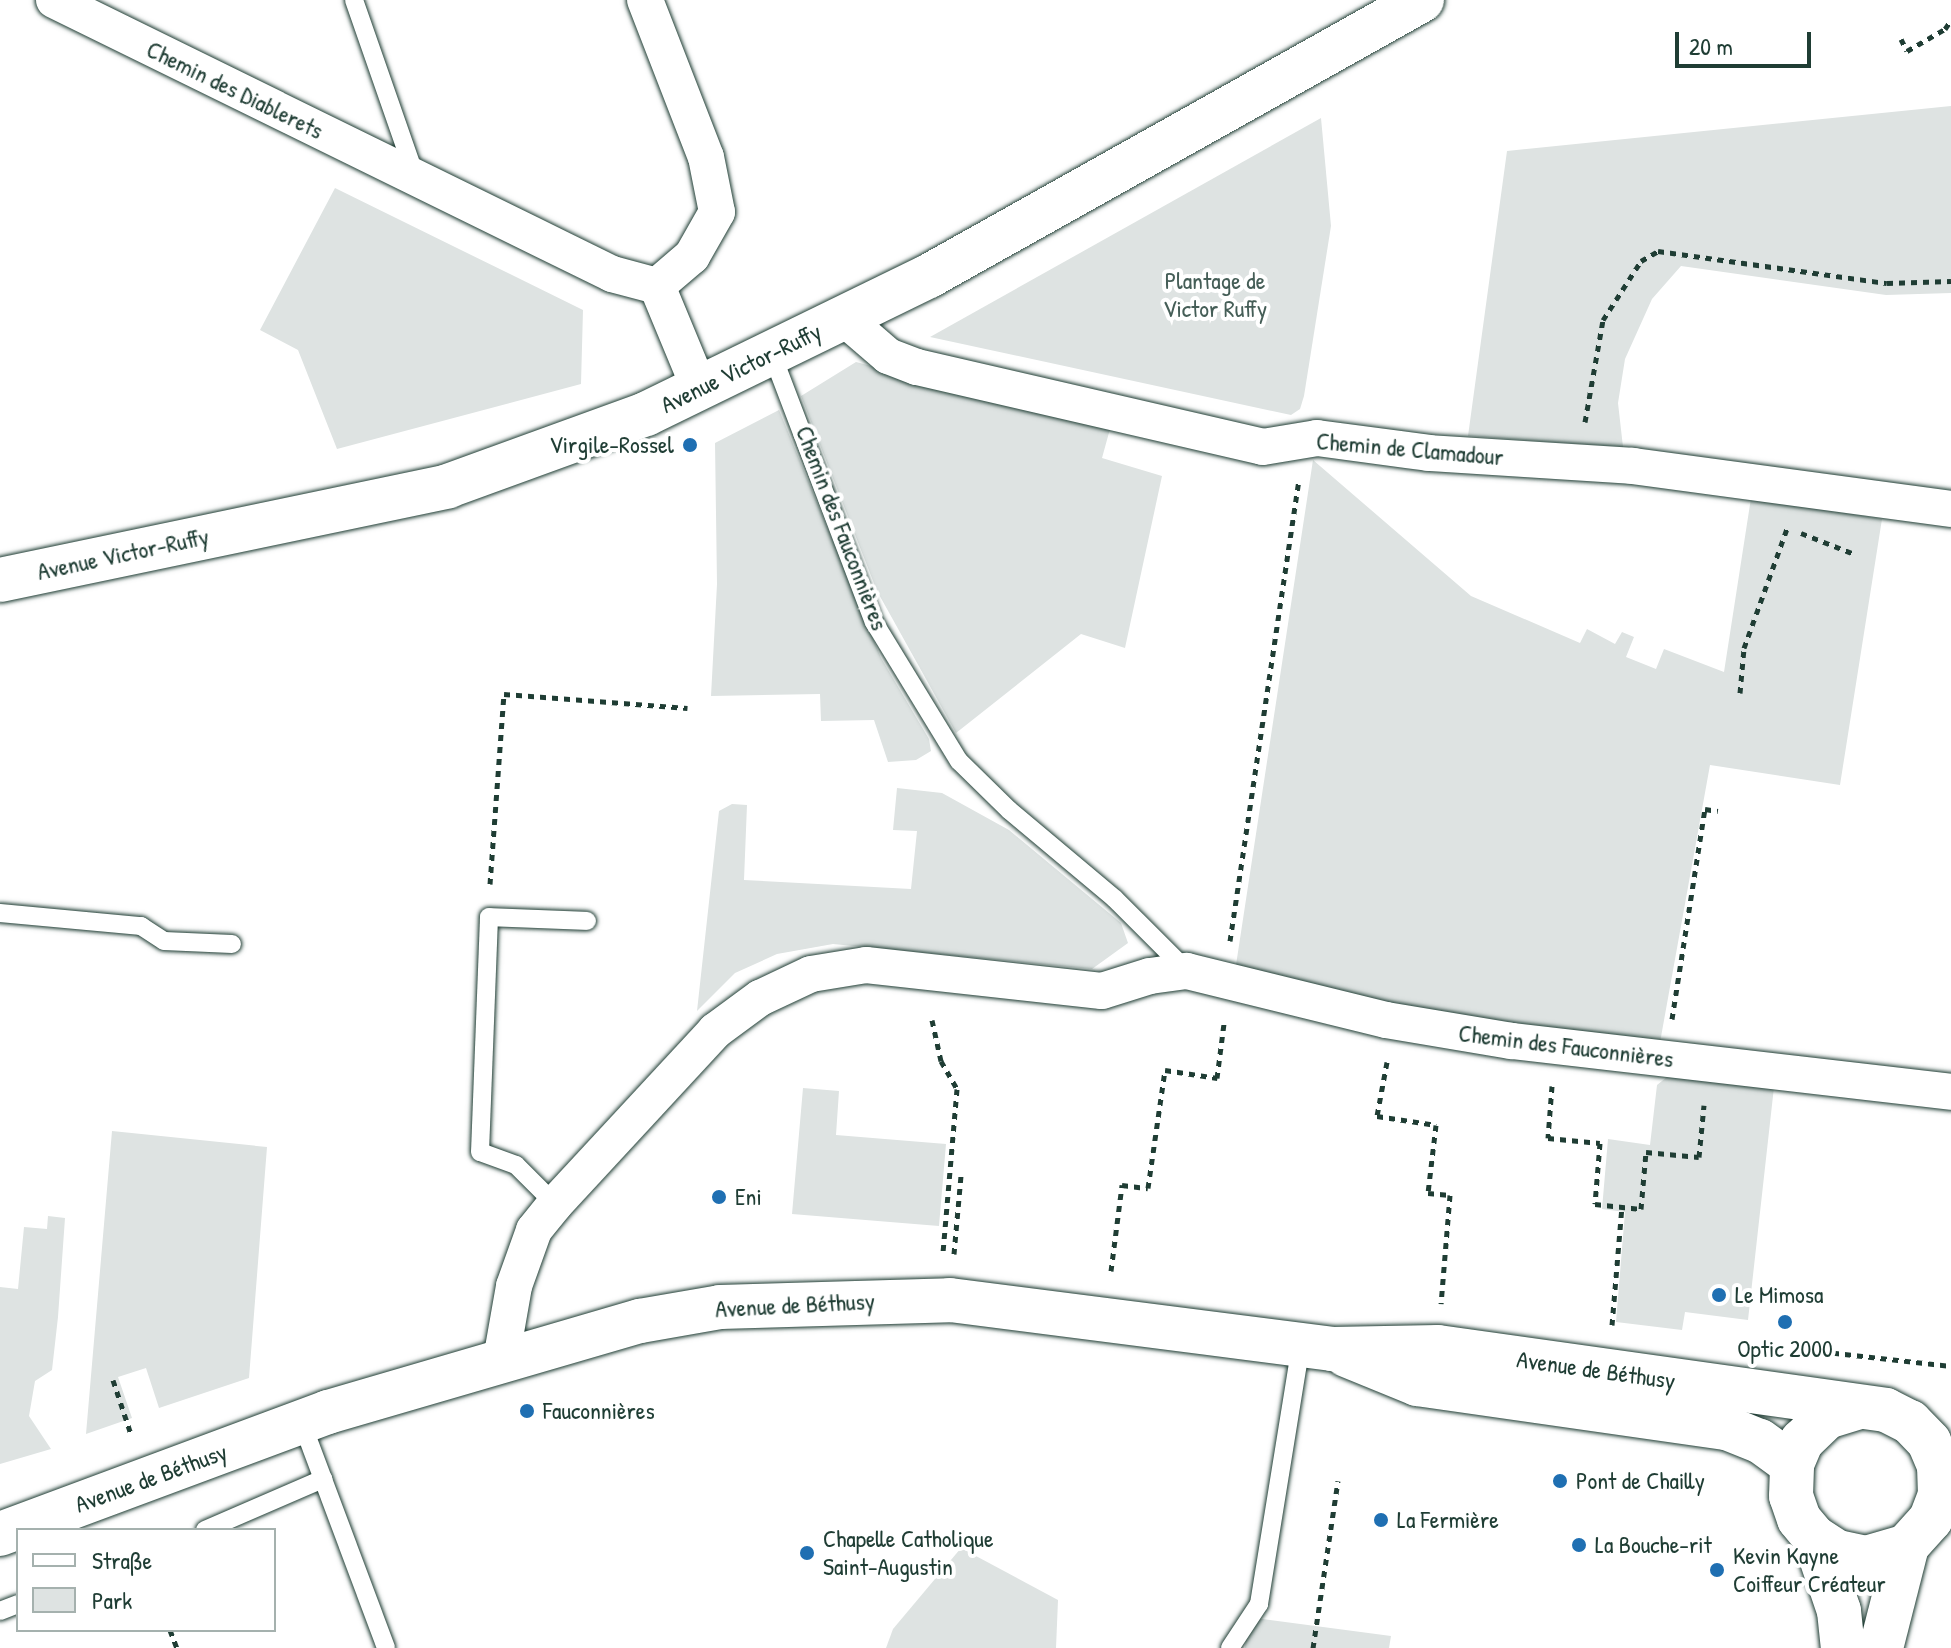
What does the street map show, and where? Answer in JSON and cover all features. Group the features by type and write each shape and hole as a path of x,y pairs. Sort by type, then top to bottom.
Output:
{"street":[{"name":"Chemin des Diablerets","path":"54,0 612,274 657,286"},
{"path":"645,0 706,157 717,212 692,256 657,286 700,390"},
{"name":"Avenue Victor-Ruffy","path":"0,580 448,486 700,390 844,318 1422,0"},
{"name":"Chemin de Clamadour","path":"844,318 888,356 917,367 1263,447 1307,439 1582,463 1951,509"},
{"name":"Chemin des Fauconnières","path":"501,1360 514,1286 534,1230 715,1031 760,998 811,974 866,965 1102,991 1150,976 1187,971 1394,1021 1557,1046 1951,1092"},
{"name":"Avenue de Béthusy","path":"16,1528 302,1423 501,1360 640,1321 720,1307 938,1300 1317,1348 1438,1347 1886,1410 1940,1443 1940,1495 1930,1528 1881,1648"},
{"name":"Avenue de Béthusy","path":"1317,1348 1417,1384 1727,1428 1760,1441 1792,1464"},
{"path":"1860,1407 1827,1417 1802,1441 1792,1464 1791,1496 1799,1519 1814,1537 1837,1552 1866,1558 1930,1528"},
{"path":"1814,1537 1839,1611 1843,1648"}],"lane":[{"path":"354,0 416,179"},
{"name":"Chemin des Fauconnières","path":"772,354 874,622 959,761 1009,810 1115,899 1187,971"},
{"path":"0,913 141,926 164,941 232,944"},
{"path":"555,1204 516,1165 480,1152 489,917 587,921"},
{"path":"1230,1648 1259,1604 1317,1348"},
{"path":"302,1423 386,1648"},
{"path":"210,1528 323,1479"}],"path":[{"path":"1901,39 1907,51 1945,29 1951,20"},
{"path":"1582,463 1588,387 1603,320 1641,261 1658,251 1887,283 1951,281"},
{"path":"1227,981 1307,439"},
{"path":"1740,693 1744,648 1789,522 1814,490"},
{"path":"1789,522 1811,539 1852,553"},
{"path":"489,917 504,694 687,708"},
{"path":"1667,1059 1705,809 1718,811"},
{"path":"932,1020 941,1061 957,1089 943,1253"},
{"path":"1394,1021 1377,1116 1436,1125 1428,1193 1450,1195 1440,1315"},
{"path":"1111,1271 1122,1185 1148,1188 1165,1070 1217,1078 1223,1030"},
{"path":"1557,1046 1548,1138 1600,1143 1595,1204 1641,1209 1646,1152 1699,1157 1708,1064"},
{"path":"954,1254 961,1175"},
{"path":"1612,1321 1622,1207"},
{"path":"1804,1349 1951,1366"},
{"path":"113,1380 131,1434"},
{"path":"1313,1648 1338,1481"}],"green space":[{"path":"1951,106 1951,293 1886,295 1681,266 1652,299 1625,359 1618,403 1623,447 1468,436 1507,151"},
{"name":"Plantage de Victor Ruffy","path":"1321,118 1331,226 1304,396 1300,409 1291,415 930,337"},
{"path":"335,188 583,310 581,384 337,449 298,350 260,330"},
{"path":"856,362 1110,429 1102,458 1162,476 1125,648 1081,634 956,733 877,591 801,396"},
{"path":"779,410 881,658 929,739 931,751 916,760 888,762 874,720 821,721 820,694 711,696 717,584 715,443"},
{"path":"1313,460 1471,596 1580,643 1587,629 1615,644 1622,632 1634,637 1626,657 1656,669 1664,649 1724,672 1751,498 1882,519 1840,785 1710,765 1659,1048 1448,1021 1236,965"},
{"path":"897,788 942,793 1009,830 1121,923 1128,943 1092,969 833,944 777,954 735,973 697,1011 719,811 732,804 747,805 744,880 911,889 917,831 893,830"},
{"path":"1667,1077 1774,1087 1748,1320 1685,1312 1682,1330 1616,1322 1625,1212 1602,1209 1608,1139 1650,1145 1657,1085"},
{"path":"803,1088 839,1091 836,1135 946,1144 939,1226 792,1214"},
{"path":"112,1131 267,1147 249,1378 159,1408 146,1368 118,1377 132,1418 86,1434"},
{"path":"48,1216 65,1218 58,1317 52,1370 35,1381 29,1416 51,1449 0,1464 0,1287 18,1289 24,1227 47,1229"},
{"path":"961,1548 1058,1600 1056,1648 886,1648 893,1629"},
{"path":"1248,1617 1391,1636 1389,1648 1245,1648"}],"place":[{"name":"Virgile-Rossel","path":"690,445"},
{"name":"Eni","path":"719,1197"},
{"name":"Le Mimosa","path":"1719,1295"},
{"name":"Optic 2000","path":"1785,1322"},
{"name":"Fauconnières","path":"527,1411"},
{"name":"Pont de Chailly","path":"1560,1481"},
{"name":"La Fermière","path":"1381,1520"},
{"name":"La Bouche-rit","path":"1579,1545"},
{"name":"Chapelle Catholique Saint-Augustin","path":"807,1553"},
{"name":"Kevin Kayne Coiffeur Créateur","path":"1717,1570"}]}
